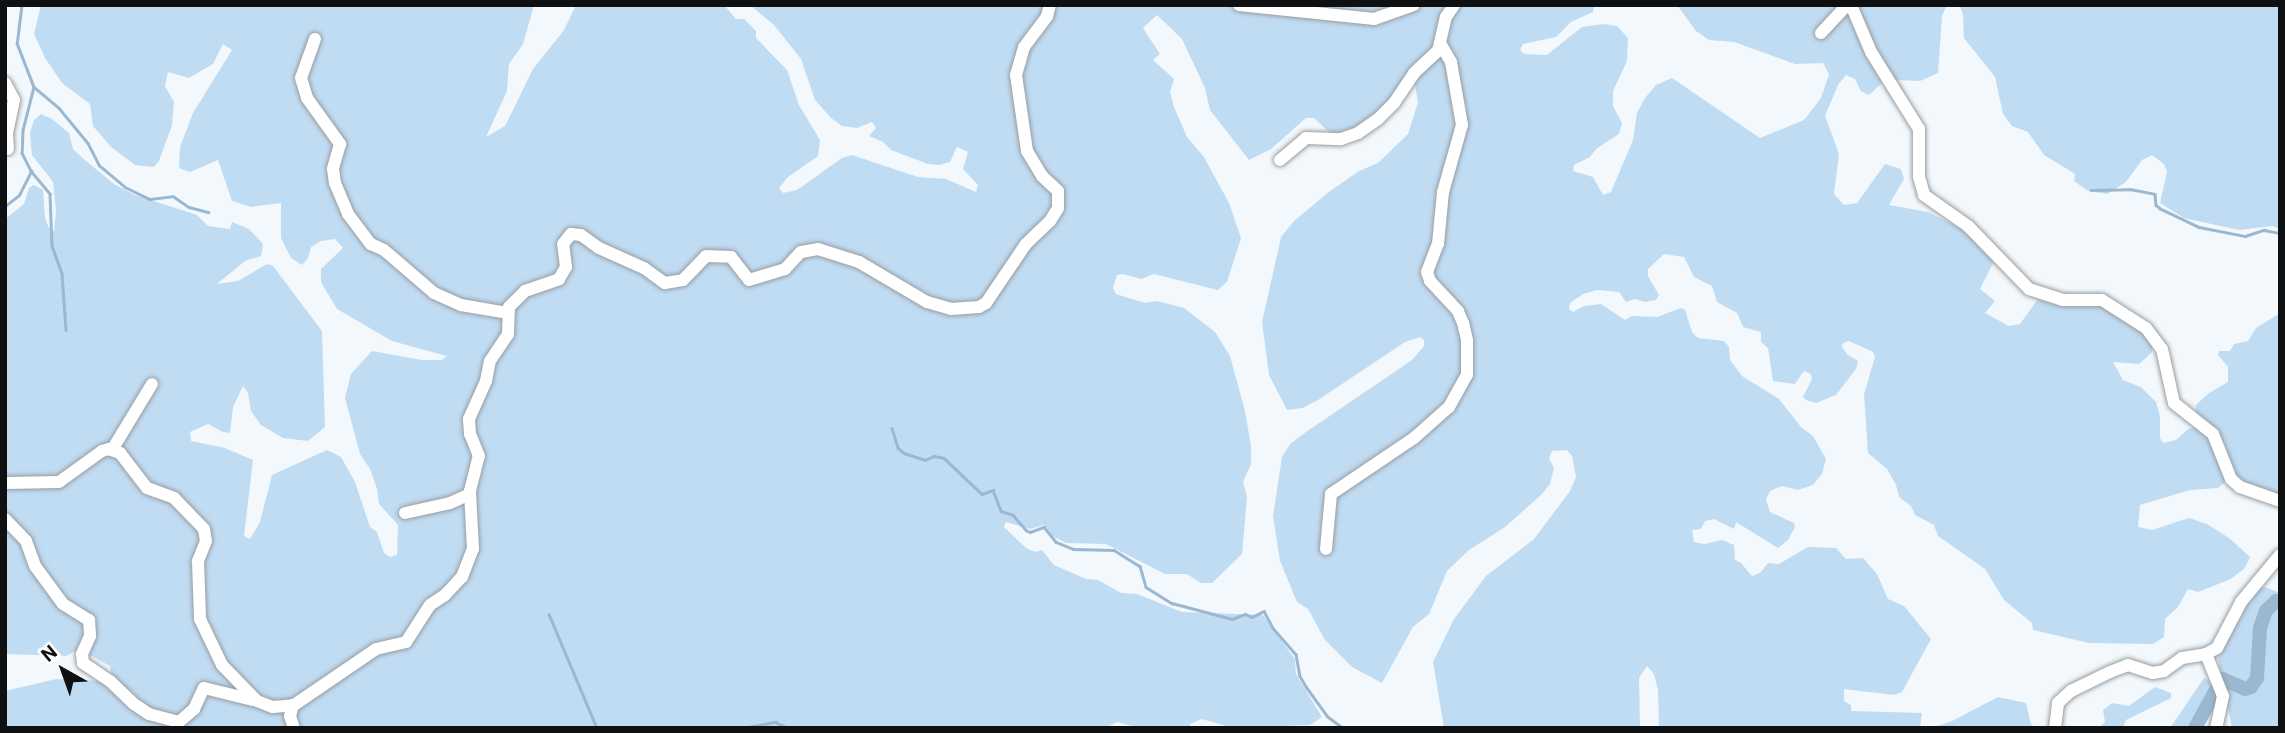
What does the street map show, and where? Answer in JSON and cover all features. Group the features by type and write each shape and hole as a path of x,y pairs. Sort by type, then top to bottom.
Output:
{"street":[{"path":"5,519 26,541 35,566 63,604 89,620 90,636 82,654 83,663 110,681 149,714 179,722 194,709 204,688 273,707 293,705 376,649 406,642 430,605 455,587 468,566 473,549 470,494 479,456 470,434 469,419 486,381 490,361 508,334 508,313 513,301 525,291 559,279 566,267 563,244 565,238 576,234 599,248 644,268 665,283 683,280 706,256 731,257 749,279 785,269 801,251 818,249 859,262 927,302 951,309 979,307 993,296 1026,244 1050,221 1058,208 1058,191 1032,162 1027,151 1016,75 1024,47 1047,16 1050,5"},
{"path":"1239,5 1374,19 1413,5"},
{"path":"1280,160 1306,138 1341,139 1358,133 1378,119 1394,103 1414,73 1431,58 1440,43 1446,17 1454,5"},
{"path":"1821,33 1849,5 1871,52 1919,129 1919,177 1924,195 1968,226 2029,289 2062,300 2102,300 2146,328 2162,349 2174,403 2213,434 2231,479 2239,487 2280,501"},
{"path":"315,39 301,78 307,98 340,144 333,169 335,183 348,214 371,244 384,250 434,293 461,304 508,313"},
{"path":"1326,549 1331,494 1414,438 1448,407 1467,375 1467,340 1463,323 1458,311 1430,281 1427,272 1438,244 1443,192 1462,125 1454,74 1440,43"},
{"path":"5,83 14,100 8,149"},
{"path":"5,482 59,482 92,456 111,450 152,384"},
{"path":"111,450 125,458 147,488 174,498 204,529 206,541 198,561 201,625 222,665 242,690 257,701"},
{"path":"405,513 450,503 470,494"},
{"path":"2055,728 2058,703 2071,691 2128,665 2153,673 2164,671 2182,658 2206,654 2217,648 2241,602 2280,555"},
{"path":"2206,654 2214,678 2222,691 2222,711 2216,728"},
{"path":"293,705 290,716 294,728"}],"shaded area":[{"path":"41,5 534,5 523,44 509,64 507,91 486,137 505,126 533,69 564,30 576,5 724,5 736,19 744,19 756,31 756,38 787,70 799,105 820,140 818,156 788,177 779,188 783,193 797,190 842,158 852,155 918,177 946,179 976,192 978,185 963,169 968,152 957,147 950,162 928,164 891,150 883,142 869,136 876,128 872,122 857,128 842,126 831,118 815,100 801,59 774,25 750,5 1594,5 1593,12 1571,22 1556,37 1523,44 1520,50 1524,54 1547,55 1582,27 1603,24 1617,26 1628,38 1627,61 1613,91 1613,106 1622,123 1619,134 1596,149 1590,157 1574,165 1573,171 1593,177 1603,195 1611,192 1633,140 1637,113 1656,85 1672,78 1760,138 1804,120 1821,98 1829,74 1823,63 1795,64 1734,42 1709,40 1696,31 1677,5 1846,5 1862,46 1882,83 1869,95 1861,91 1855,79 1846,75 1838,85 1825,116 1839,154 1834,194 1844,205 1857,203 1885,164 1901,169 1904,179 1889,205 1928,212 1960,228 1982,247 1994,261 1980,289 1995,301 1985,313 2009,326 2020,324 2038,299 2054,304 2094,302 2142,330 2152,343 2152,352 2139,364 2113,362 2123,380 2141,387 2156,402 2160,416 2160,438 2163,443 2176,440 2188,429 2196,427 2212,438 2225,482 2218,488 2190,490 2140,505 2138,527 2152,530 2189,518 2207,524 2229,538 2250,557 2245,568 2231,579 2198,592 2188,589 2178,607 2165,619 2164,637 2153,644 2089,643 2033,630 2032,623 2004,600 1985,569 1938,536 1934,525 1915,515 1911,506 1899,497 1887,469 1868,453 1864,394 1875,357 1873,352 1849,341 1843,343 1842,347 1847,354 1858,361 1856,369 1836,395 1816,403 1806,400 1803,397 1812,379 1811,374 1804,371 1795,384 1773,381 1768,348 1761,342 1761,332 1743,327 1737,313 1717,302 1712,286 1694,277 1684,257 1664,254 1648,269 1648,276 1659,295 1656,300 1645,302 1635,299 1626,302 1619,292 1597,290 1583,294 1570,303 1569,309 1573,312 1584,306 1601,304 1625,320 1632,316 1657,317 1681,308 1685,310 1692,332 1698,338 1724,341 1729,347 1730,360 1742,376 1779,399 1801,427 1813,436 1826,459 1822,474 1813,485 1798,490 1782,486 1770,491 1766,499 1770,512 1794,523 1795,527 1788,540 1778,548 1736,522 1734,529 1714,519 1705,521 1701,529 1692,530 1694,542 1704,544 1722,540 1734,545 1735,560 1752,576 1760,573 1768,563 1779,564 1808,547 1836,548 1846,559 1863,558 1877,574 1888,599 1904,606 1931,639 1902,692 1894,695 1844,689 1844,701 1851,705 1851,711 1922,713 1920,728 1659,728 1658,690 1654,674 1647,666 1639,678 1640,728 1444,728 1433,662 1454,619 1486,576 1534,539 1570,491 1576,477 1572,456 1567,450 1552,451 1549,458 1554,468 1550,484 1542,494 1505,527 1469,550 1447,571 1429,614 1413,627 1382,683 1352,667 1325,640 1308,609 1297,602 1280,561 1273,516 1282,457 1290,444 1306,432 1412,360 1424,346 1424,340 1420,337 1405,342 1318,400 1303,408 1287,410 1269,375 1262,322 1281,237 1294,221 1330,191 1359,171 1378,163 1408,134 1418,102 1414,79 1360,127 1340,136 1330,133 1314,118 1306,118 1271,149 1249,160 1210,110 1205,88 1182,39 1157,15 1143,28 1160,54 1153,60 1174,79 1170,92 1174,107 1187,137 1204,157 1229,203 1241,238 1227,282 1218,290 1154,274 1141,279 1117,275 1113,288 1116,294 1145,303 1157,301 1184,308 1215,332 1230,356 1245,411 1251,446 1251,464 1243,482 1247,497 1242,554 1212,583 1201,583 1187,574 1165,574 1106,544 1066,543 1053,536 1044,525 1030,529 1006,522 1004,527 1026,548 1035,552 1042,550 1054,565 1086,579 1098,580 1121,593 1137,594 1182,612 1263,615 1295,659 1296,674 1322,717 1310,725 1233,728 1202,719 1190,724 1190,728 1140,728 1117,722 1105,728 5,728 5,691 56,679 105,681 112,677 110,666 79,649 66,656 5,654 5,219 24,204 29,188 34,185 43,190 45,218 49,228 54,231 56,211 53,182 32,155 30,133 34,120 41,114 69,133 73,149 114,184 135,195 197,215 208,226 230,229 232,222 249,229 263,244 261,256 245,261 217,284 238,281 267,264 273,266 322,331 325,427 308,441 283,438 261,425 251,411 248,393 243,386 233,407 230,433 208,424 190,432 191,441 225,448 253,460 244,536 250,539 260,522 272,475 327,450 341,457 355,482 370,527 377,532 384,553 390,557 397,555 398,525 379,504 370,469 360,454 345,398 351,374 372,351 422,360 442,360 447,356 392,341 337,309 321,282 321,269 343,248 335,239 321,241 311,247 308,258 302,265 291,258 281,238 281,203 251,207 232,201 218,160 190,172 179,168 180,147 193,113 232,50 223,44 213,64 189,78 168,72 165,86 174,102 172,125 159,161 154,167 135,165 111,147 93,126 90,104 62,83 45,58 34,34"},
{"path":"1856,5 1947,5 1942,16 1938,73 1920,81 1893,80 1872,47"},
{"path":"1959,5 2280,5 2280,229 2272,226 2239,230 2184,218 2160,203 2167,172 2164,164 2152,155 2142,160 2126,182 2107,194 2088,191 2074,181 2075,174 2044,155 2028,132 2012,126 2003,114 1995,77 1964,38 1963,14"},
{"path":"2280,313 2280,495 2240,480 2232,472 2224,443 2196,412 2196,405 2209,393 2228,382 2228,367 2218,355 2219,351 2230,351 2234,344 2248,341 2256,328"},
{"path":"2265,587 2280,593 2280,728 2232,728 2218,658 2219,636 2226,625 2240,620 2252,590"},
{"path":"2204,678 2214,684 2217,693 2202,726 2170,728"},
{"path":"2155,687 2171,693 2171,698 2126,720 2123,728 2099,728 2105,722 2103,710 2112,703 2129,706"},
{"path":"1998,697 2026,703 2031,724 2036,728 1931,728 1952,721"}],"waterway":[{"path":"22,5 17,43 34,87 59,108 88,143 99,165 125,187 150,199 173,196 189,207 208,212"},
{"path":"34,87 23,130 22,153 31,171 50,194 52,246 62,274 66,330"},
{"path":"5,206 19,195 31,171"},
{"path":"2091,190 2130,189 2155,194 2156,205 2161,209 2199,227 2245,236 2264,230 2280,233"},
{"path":"892,428 898,448 904,453 925,460 934,456 944,458 982,494 993,490 1001,511 1013,515 1026,530 1030,532 1044,527 1056,542 1073,549 1114,550 1140,566 1146,587 1172,603 1232,619 1245,614 1252,617 1264,611 1273,628 1296,654 1300,676 1307,688 1327,716 1343,728"},
{"path":"2195,728 2222,679 2245,689 2251,687 2257,678 2260,628 2266,611 2276,601 2280,603"},
{"path":"549,614 597,728"},
{"path":"743,728 775,722 788,728"}]}
